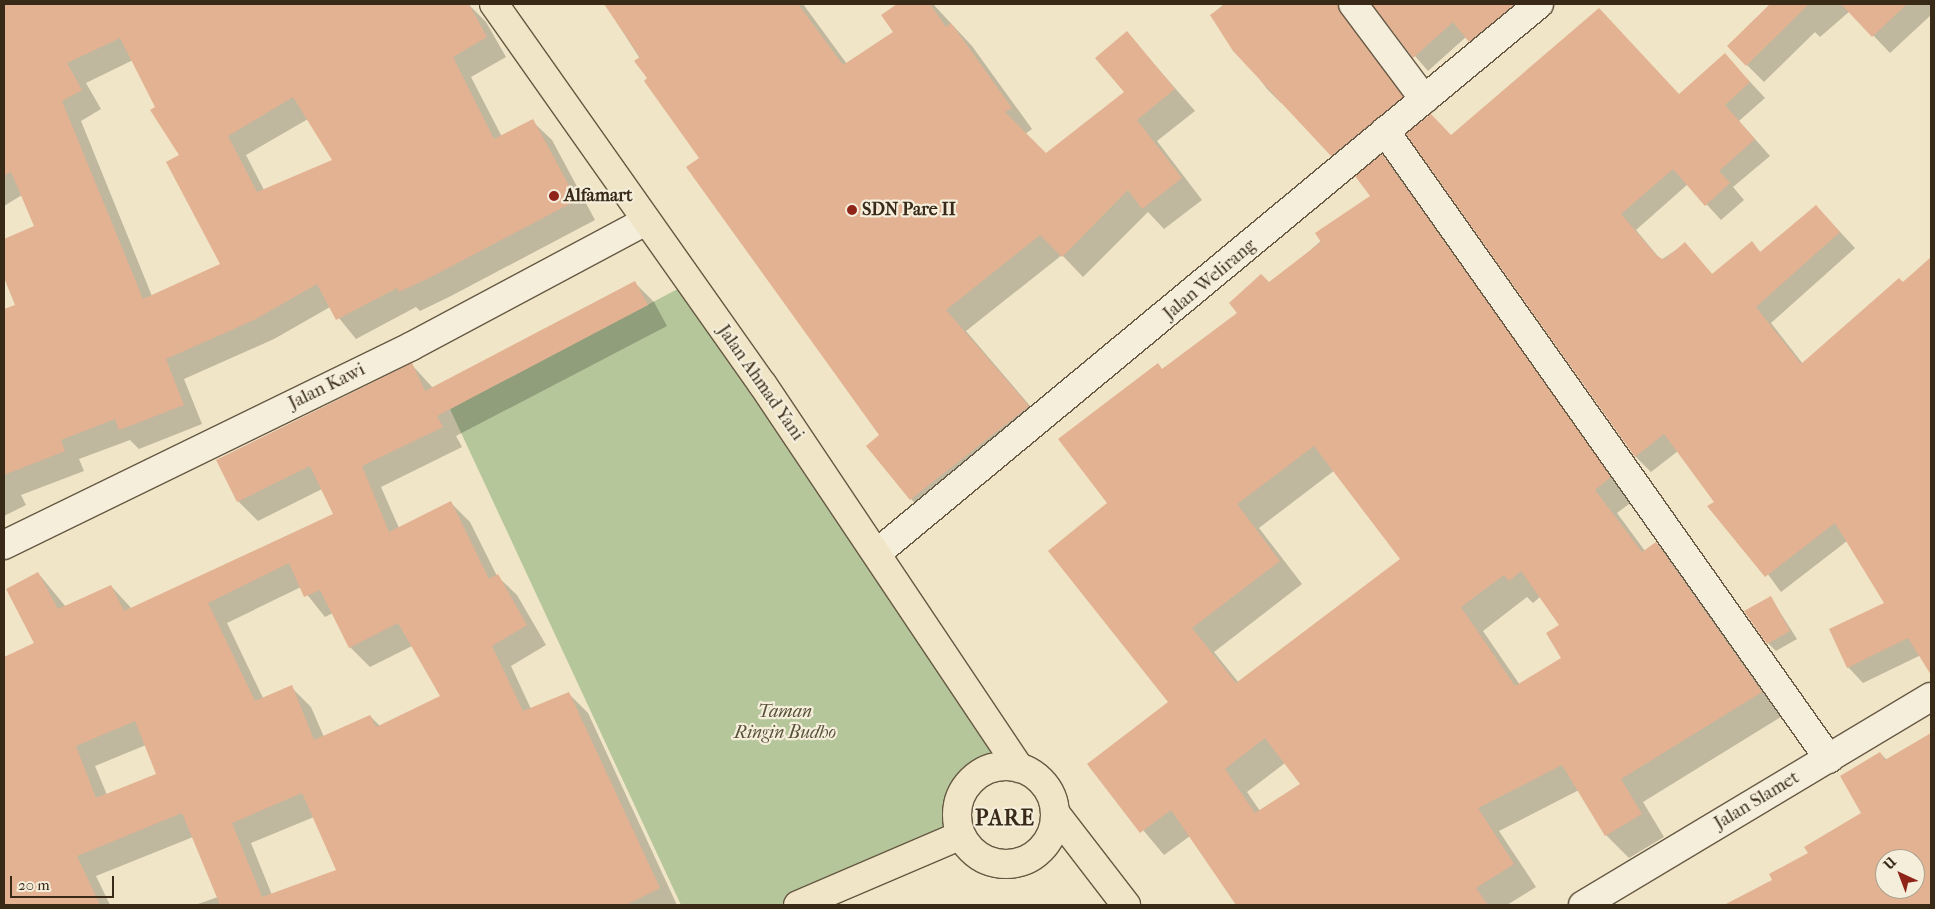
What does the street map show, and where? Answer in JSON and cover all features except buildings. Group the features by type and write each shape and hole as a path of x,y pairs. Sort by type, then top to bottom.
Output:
{"main road":[{"name":"Jalan Ahmad Yani","path":"494,4 877,553 1018,768"},
{"path":"1056,814 1047,843 1023,862 1008,865 986,860 961,835 958,807 972,780 1002,766 1018,768 1046,786 1056,814 1126,905"},
{"path":"798,905 961,835"}],"street":[{"path":"1353,4 1424,99"},
{"name":"Jalan Welirang","path":"877,553 1539,4"},
{"path":"1386,131 1829,758"},
{"name":"Jalan Kawi","path":"4,545 410,347 646,221"},
{"name":"Jalan Slamet","path":"1583,905 1931,697"}],"green space":[{"name":"Taman Ringin Budho","path":"689,283 1002,766 972,780 962,793 957,822 961,835 798,905 681,905 450,409"}],"place":[{"name":"Alfamart","path":"554,196"},
{"name":"SDN Pare II","path":"852,210"}],"district":[{"name":"PARE","path":"1005,819"}]}
